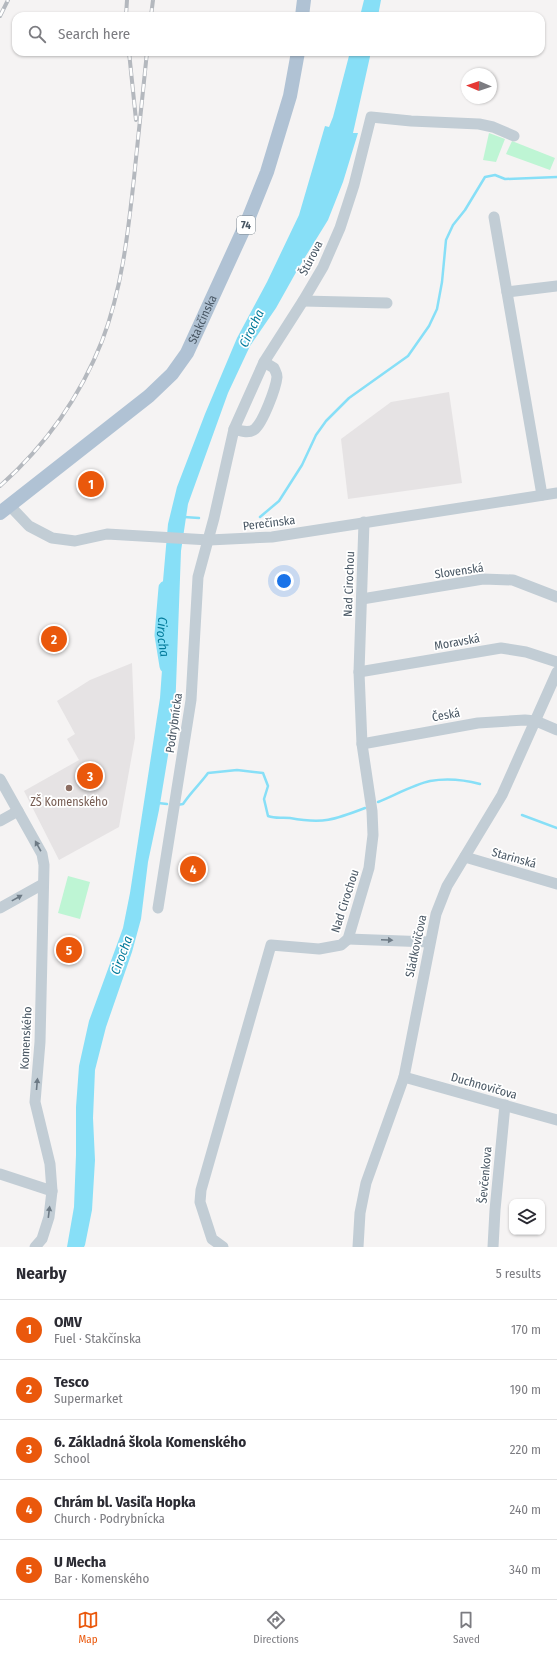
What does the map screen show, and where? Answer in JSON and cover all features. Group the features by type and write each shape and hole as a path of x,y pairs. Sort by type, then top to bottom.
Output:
{"main road":[{"path":"302,12 304,0"},
{"name":"Stakčínska","path":"5,510 149,396 172,374 187,353 247,222 267,172 290,96 297,56"}],"street":[{"name":"Štúrova","path":"204,540 234,429 264,362 323,267 340,228 354,185 371,117 411,121 479,124 493,127 514,136"},
{"path":"494,217 542,495"},
{"path":"507,292 557,286"},
{"path":"303,301 387,302"},
{"path":"234,429 249,432 255,428 261,420 277,378 274,368 264,362"},
{"name":"Perečínska","path":"5,510 29,526 52,538 74,541 106,534 145,535 204,540 272,537 557,493"},
{"name":"Nad Cirochou","path":"218,1246 212,1239 200,1202 201,1190 272,945 319,949 341,945 348,939 369,868 373,835 372,811 362,744 360,672 364,522"},
{"name":"Podrybnícka","path":"158,908 191,700 198,577 204,540"},
{"name":"Slovenská","path":"362,599 483,579 513,580 557,597"},
{"name":"Moravská","path":"360,672 501,648 526,652 557,662"},
{"name":"Sládkovičova","path":"358,1247 360,1213 366,1183 404,1077 429,942 436,914 446,886 502,795 557,672"},
{"name":"Česká","path":"362,744 478,723 525,720 536,721"},
{"path":"536,721 557,730"},
{"name":"Komenského","path":"0,779 42,854 44,865 39,886 44,896 40,1042 35,1102 50,1164 52,1191 49,1217 42,1239 35,1247"},
{"path":"0,821 18,811"},
{"name":"Starinská","path":"465,857 557,884"},
{"path":"0,908 39,886"},
{"path":"348,939 429,942"},
{"name":"Duchnovičova","path":"404,1077 557,1120"},
{"name":"Ševčenkova","path":"493,1247 505,1105"},
{"path":"0,1174 52,1191"}],"shaded area":[{"path":"449,392 462,483 348,499 341,439 391,402"},
{"path":"132,663 135,738 119,827 59,860 24,791 79,760 67,739 75,734 57,701 90,680"}],"green space":[{"path":"489,133 505,139 496,162 483,160"},
{"path":"512,141 555,158 550,170 506,154"},
{"path":"68,876 90,882 80,919 58,913"}],"water":[{"path":"364,0 381,0 379,12 361,12"},
{"path":"349,56 370,56 353,133 358,133 343,182 328,220 276,308 250,346 228,393 188,504 181,551 175,713 159,810 148,862 141,919 132,952 106,1027 95,1070 93,1118 95,1160 92,1210 85,1245 84,1247 67,1247 74,1207 76,1107 79,1066 89,1021 123,928 130,893 160,698 165,628 163,581 168,524 177,487 205,414 237,338 267,282 299,215 325,126 329,127"}],"waterway":[{"path":"260,517 279,501 302,465 316,435 326,421 349,398 408,356 429,326 437,309 442,282 446,240 453,225 465,210 485,177 495,175 505,179 557,177"},
{"path":"184,517 199,518"},
{"name":"Cirocha","path":"166,588 162,635 167,666"},
{"path":"177,805 183,804 208,773 237,770 263,773 268,786 264,799 268,816 271,817 320,821 336,818 365,808"},
{"path":"378,802 411,787 430,781 456,780 480,784"},
{"path":"158,803 167,804"},
{"path":"522,815 557,828"}],"railway":[{"path":"0,16 8,0"},
{"path":"126,12 127,0"},
{"path":"152,12 153,0"},
{"path":"129,56 136,120"},
{"path":"0,486 32,454 60,420 93,362 109,321 115,301 127,240 147,56"}],"place":[{"name":"OMV","path":"91,484"},
{"name":"Tesco","path":"54,639"},
{"name":"6. Základná škola Komenského","path":"90,776"},
{"name":"ZŠ Komenského","path":"69,788"},
{"name":"Chrám bl. Vasiľa Hopka","path":"193,869"},
{"name":"U Mecha","path":"69,950"}]}
